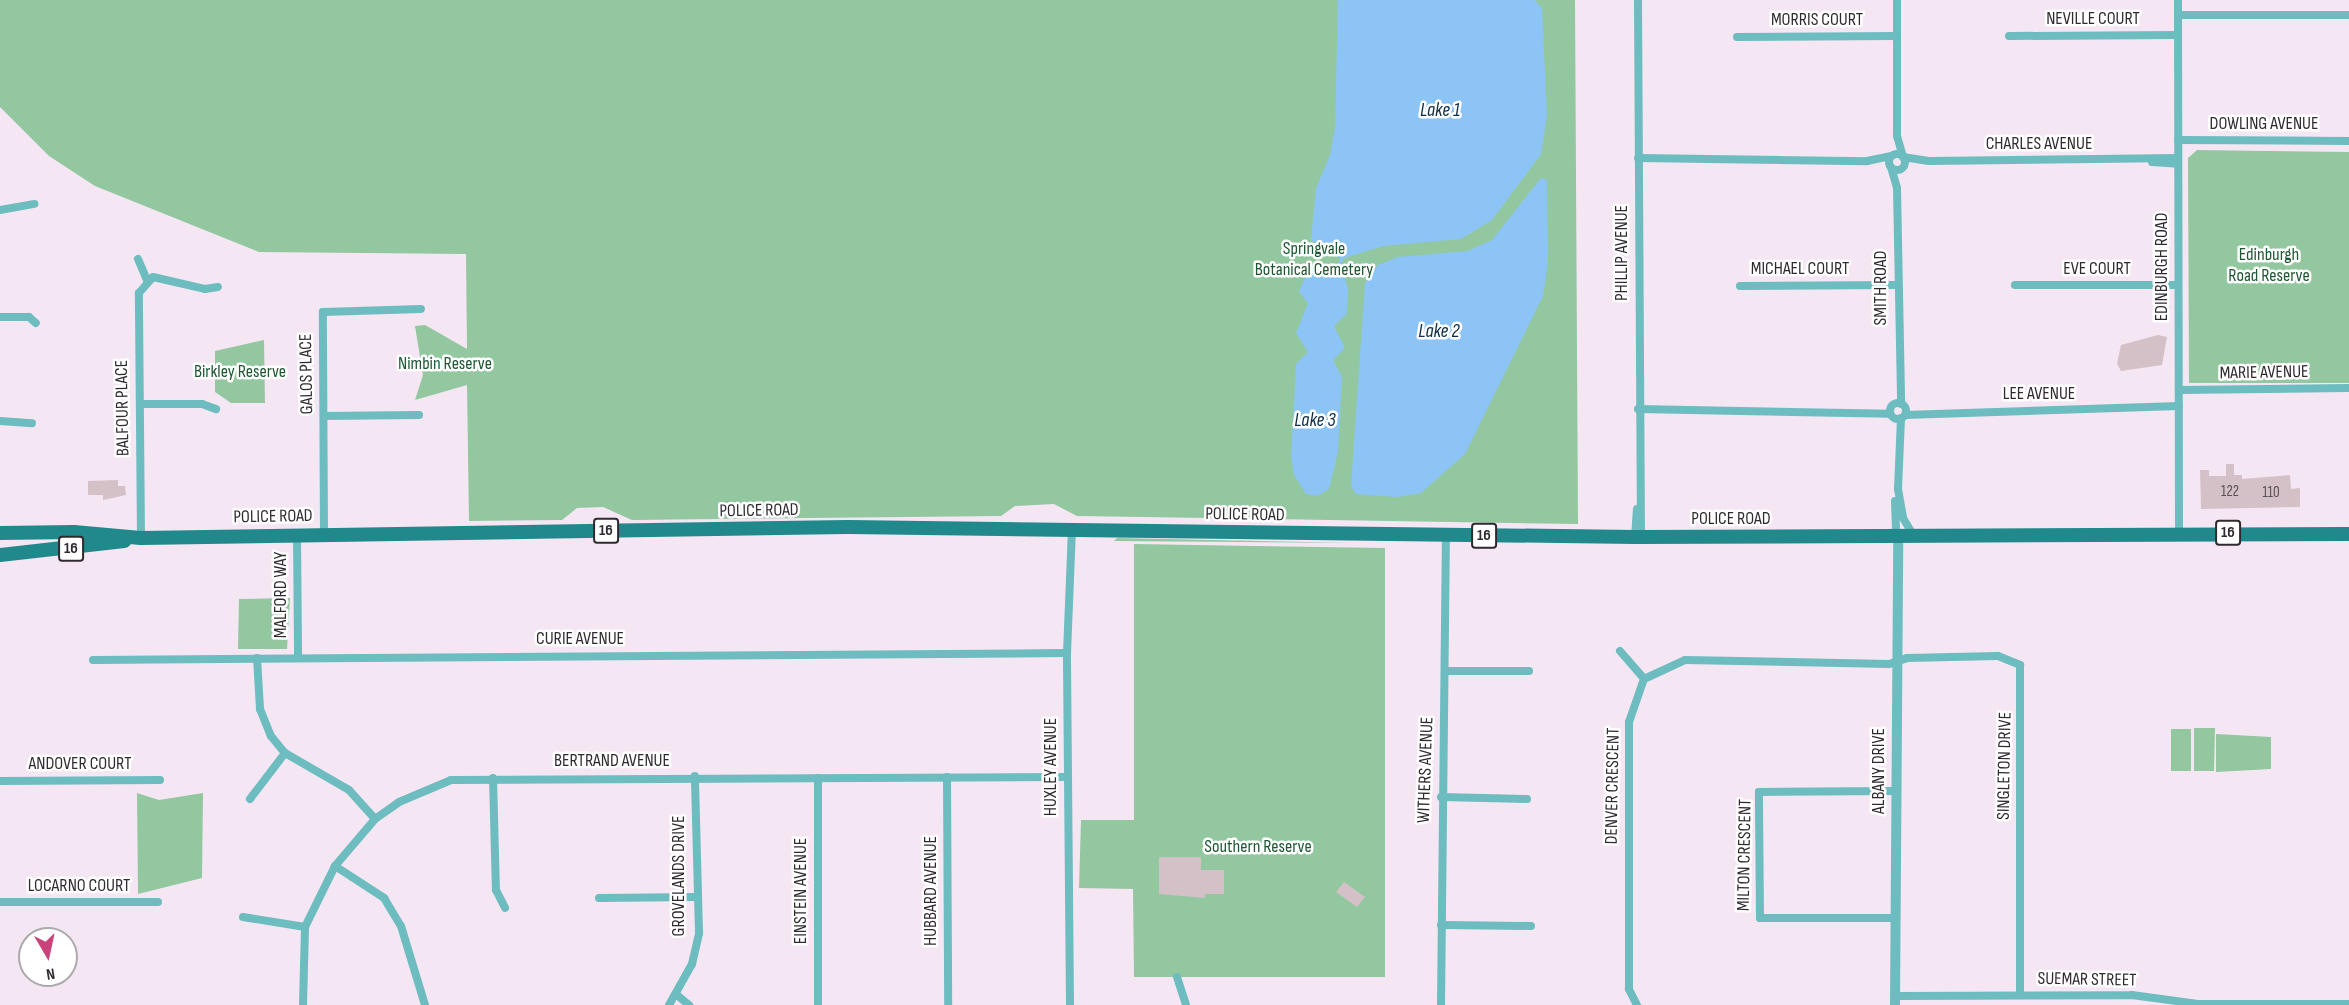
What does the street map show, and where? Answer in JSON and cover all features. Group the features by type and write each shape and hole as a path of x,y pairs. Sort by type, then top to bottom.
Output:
{"main road":[{"name":"POLICE ROAD","path":"0,555 141,538 849,527 1638,537 2349,534"},
{"name":"POLICE ROAD","path":"0,533 74,532 141,538"}],"street":[{"name":"PHILLIP AVENUE","path":"1638,0 1638,537"},
{"path":"1897,0 1897,136 1903,161"},
{"name":"EDINBURGH ROAD","path":"2178,0 2179,534"},
{"path":"2178,15 2349,15"},
{"name":"NEVILLE COURT","path":"2009,36 2178,35"},
{"name":"MORRIS COURT","path":"1737,37 1897,36"},
{"path":"1891,167 1897,136"},
{"name":"DOWLING AVENUE","path":"2178,140 2349,141"},
{"path":"1638,162 1867,161 1892,156 1903,161"},
{"path":"1867,161 1891,167 1903,161"},
{"name":"CHARLES AVENUE","path":"1903,161 2178,161"},
{"name":"SMITH ROAD","path":"1897,537 1897,188 1903,161"},
{"name":"SMITH ROAD","path":"1891,167 1897,188"},
{"path":"0,210 34,204"},
{"path":"138,259 147,280 160,277 205,289 218,287"},
{"name":"BALFOUR PLACE","path":"141,538 139,293 147,280"},
{"name":"MICHAEL COURT","path":"1740,286 1897,285"},
{"name":"EVE COURT","path":"2015,285 2178,285"},
{"name":"GALOS PLACE","path":"324,534 323,312 421,309"},
{"path":"0,317 29,317 36,323"},
{"name":"MARIE AVENUE","path":"2179,390 2349,388"},
{"path":"140,404 202,404 216,409"},
{"name":"LEE AVENUE","path":"1638,412 2179,411"},
{"path":"324,416 419,416"},
{"path":"0,421 32,423"},
{"name":"SMITH ROAD","path":"1898,489 1903,518 1914,537"},
{"name":"HUXLEY AVENUE","path":"1070,1005 1067,654 1072,530"},
{"name":"MALFORD WAY","path":"297,534 298,657"},
{"name":"WITHERS AVENUE","path":"1441,1005 1441,797 1446,671 1446,536"},
{"name":"ALBANY DRIVE","path":"1895,1000 1897,537"},
{"path":"1620,651 1644,679 1685,660 1896,661"},
{"name":"CURIE AVENUE","path":"93,660 1067,654"},
{"name":"SINGLETON DRIVE","path":"1896,661 1998,656 2020,665 2020,996"},
{"path":"257,658 260,709 271,736 285,753 329,775 375,819"},
{"path":"1446,671 1529,671"},
{"name":"DENVER CRESCENT","path":"1638,1005 1629,989 1629,722 1644,679"},
{"path":"250,799 285,753"},
{"name":"BERTRAND AVENUE","path":"303,1005 305,927 336,866 375,819 399,802 451,780 695,776 1067,777"},
{"name":"GROVELANDS DRIVE","path":"669,1005 677,995 692,964 699,933 695,776"},
{"name":"HUBBARD AVENUE","path":"947,777 948,1005"},
{"path":"493,778 496,890 505,908"},
{"name":"EINSTEIN AVENUE","path":"818,778 818,1005"},
{"name":"ANDOVER COURT","path":"0,781 160,780"},
{"name":"MILTON CRESCENT","path":"1894,918 1760,918 1759,792 1896,790"},
{"path":"1441,797 1527,799"},
{"path":"336,866 384,898 401,927 425,1005"},
{"path":"599,898 698,897"},
{"name":"LOCARNO COURT","path":"0,902 158,902"},
{"path":"243,917 305,927"},
{"path":"1441,925 1531,926"},
{"path":"1177,976 1186,1005"},
{"path":"677,995 689,1005"},
{"name":"SUEMAR STREET","path":"1895,1000 2020,996 2069,1001 2132,995 2199,1005 2349,1004"}],"green space":[{"name":"Springvale Botanical Cemetery","path":"0,0 1575,0 1578,524 1077,516 1054,504 1015,506 1001,516 632,520 603,507 577,508 562,520 469,521 467,385 415,400 423,375 415,326 425,325 467,349 466,254 259,252 95,186 49,156 0,107"},
{"name":"Edinburgh Road Reserve","path":"2197,150 2349,152 2349,383 2189,383 2188,158"},
{"name":"Birkley Reserve","path":"264,340 265,403 231,403 215,392 215,351"},
{"path":"1117,538 1355,543 1114,541"},
{"name":"Southern Reserve","path":"1134,544 1385,548 1385,977 1134,977 1133,889 1079,888 1081,820 1134,820"},
{"path":"290,598 287,649 238,649 239,599"},
{"path":"2194,728 2215,728 2214,771 2194,771"},
{"path":"2171,729 2191,729 2191,771 2171,771"},
{"path":"2216,734 2271,737 2271,769 2216,772"},
{"path":"137,793 159,800 203,793 202,878 138,894"}],"water":[{"name":"Lake 1","path":"1338,0 1535,0 1542,9 1547,116 1541,154 1492,220 1461,239 1384,246 1341,259 1311,240 1316,188 1330,155 1335,127"},
{"name":"Lake 2","path":"1541,178 1547,180 1548,263 1543,296 1465,454 1421,493 1397,497 1356,494 1351,486 1365,283 1378,265 1398,257 1468,251 1492,240"},
{"name":"Lake 3","path":"1334,264 1342,268 1348,289 1347,314 1334,326 1345,348 1333,360 1342,377 1338,452 1329,489 1317,496 1306,494 1294,475 1291,456 1296,364 1308,352 1296,333 1308,303 1299,292 1303,281 1314,268"}],"building":[{"path":"2158,335 2167,337 2162,365 2121,371 2117,364 2121,345"},
{"path":"2226,464 2234,464 2234,475 2242,475 2242,479 2290,475 2291,489 2300,488 2300,507 2201,509 2200,470 2209,470 2209,476 2226,476"},
{"path":"118,480 118,486 125,486 126,495 103,500 103,495 88,495 88,481"},
{"path":"1159,857 1201,857 1201,870 1224,870 1224,894 1205,894 1205,898 1159,894"},
{"path":"1344,882 1365,897 1357,907 1336,892"}],"waterway":[{"path":"1338,266 1341,259"}],"park label":[{"name":"Nimbin Reserve","path":"445,364"}]}
